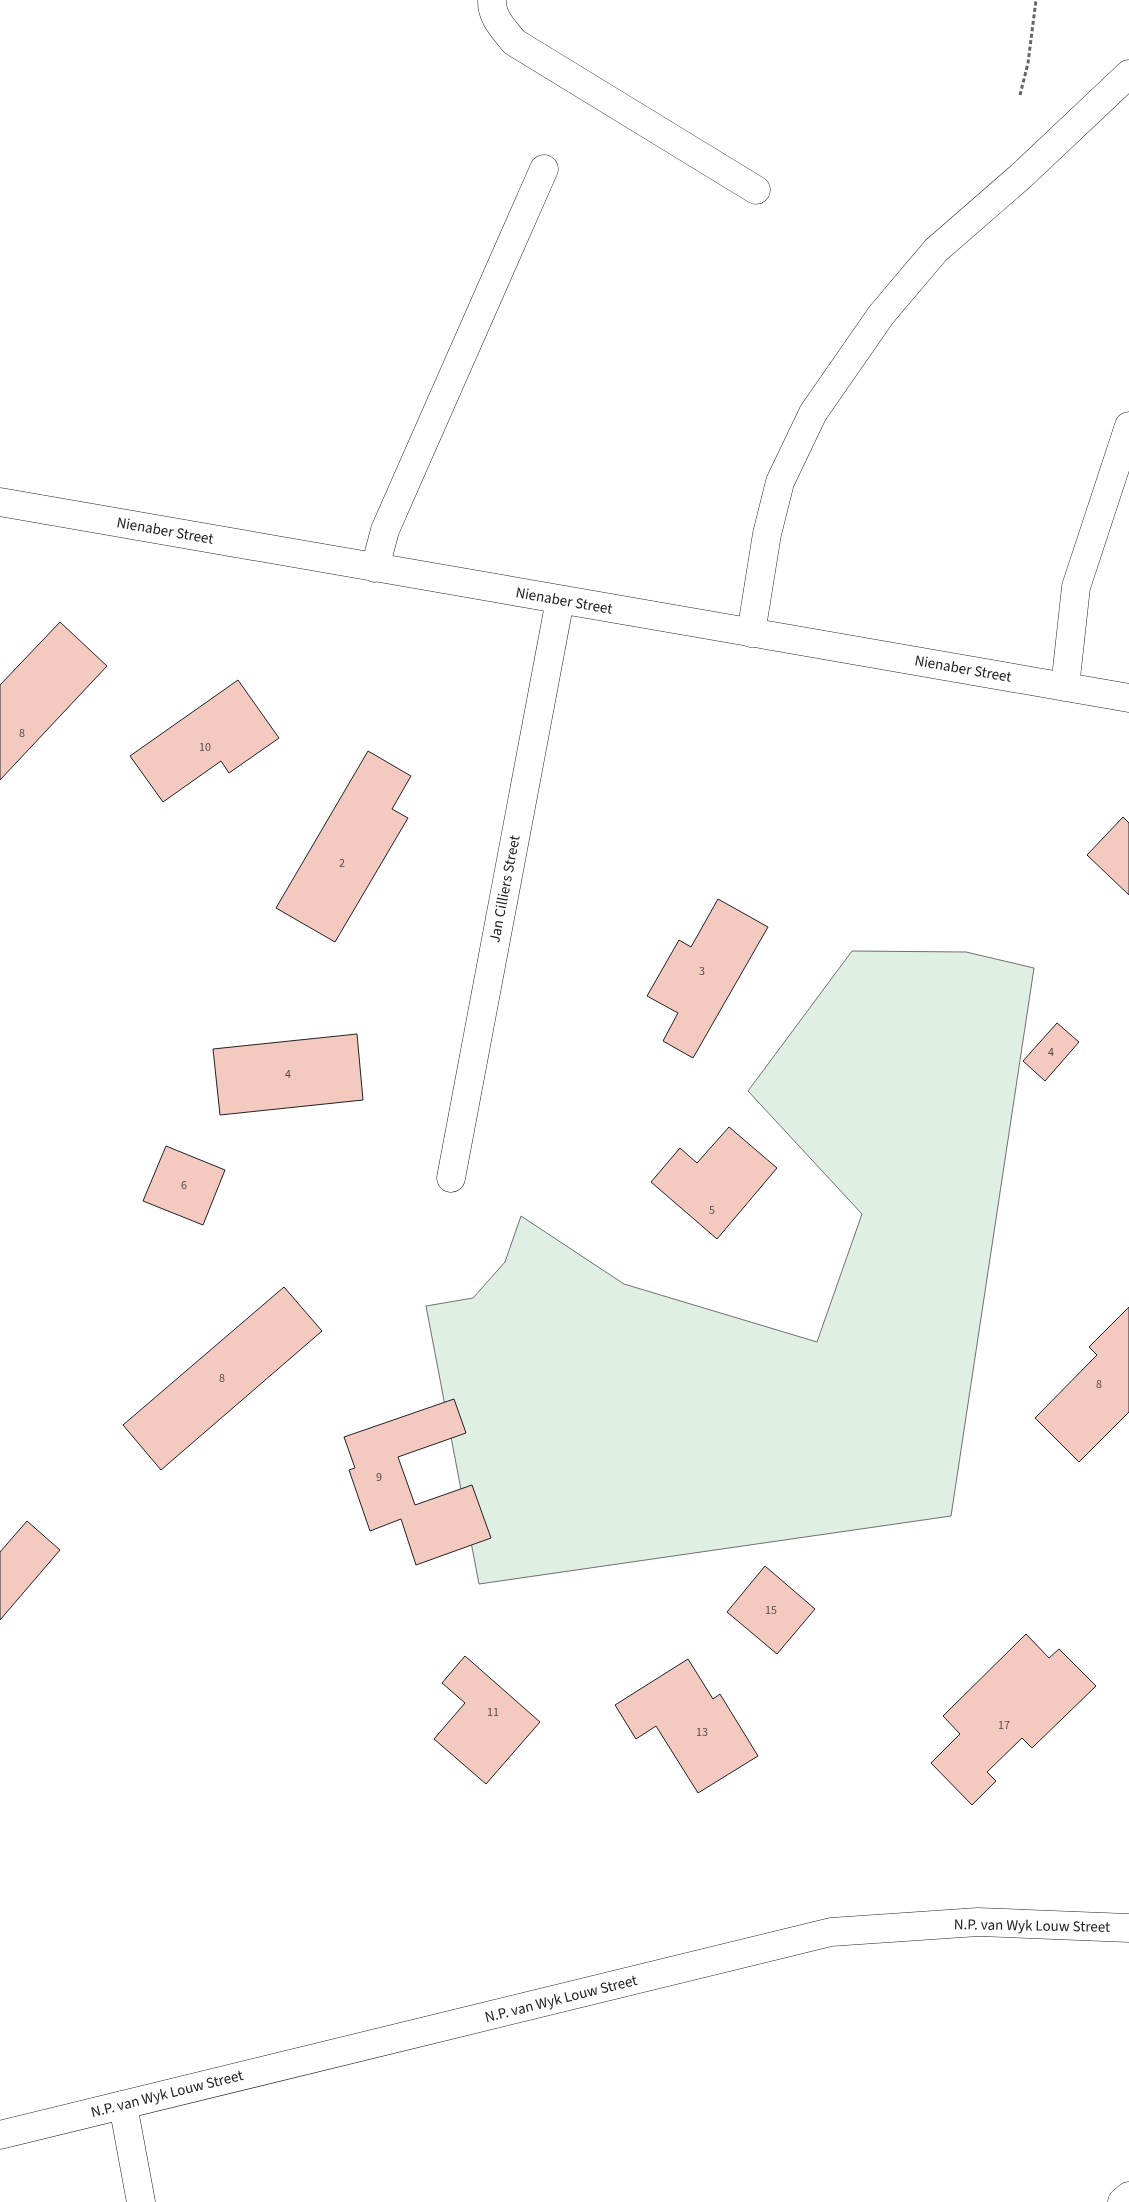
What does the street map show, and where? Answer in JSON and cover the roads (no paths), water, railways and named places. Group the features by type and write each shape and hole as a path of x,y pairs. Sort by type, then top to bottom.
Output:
{"street":[{"path":"492,0 492,9 500,25 514,42 756,190"},
{"path":"751,633 767,534 780,482 813,413 881,316 936,250 1021,176 1129,74"},
{"path":"375,568 385,530 544,169"},
{"path":"1065,687 1076,587 1129,426"},
{"name":"Nienaber Street","path":"0,502 1129,698"},
{"name":"Jan Cilliers Street","path":"450,1178 560,600"},
{"name":"N.P. van Wyk Louw Street","path":"0,2135 830,1932 978,1922 1129,1928"},
{"path":"123,2105 141,2202"},
{"path":"1122,2202 1129,2196"}]}
